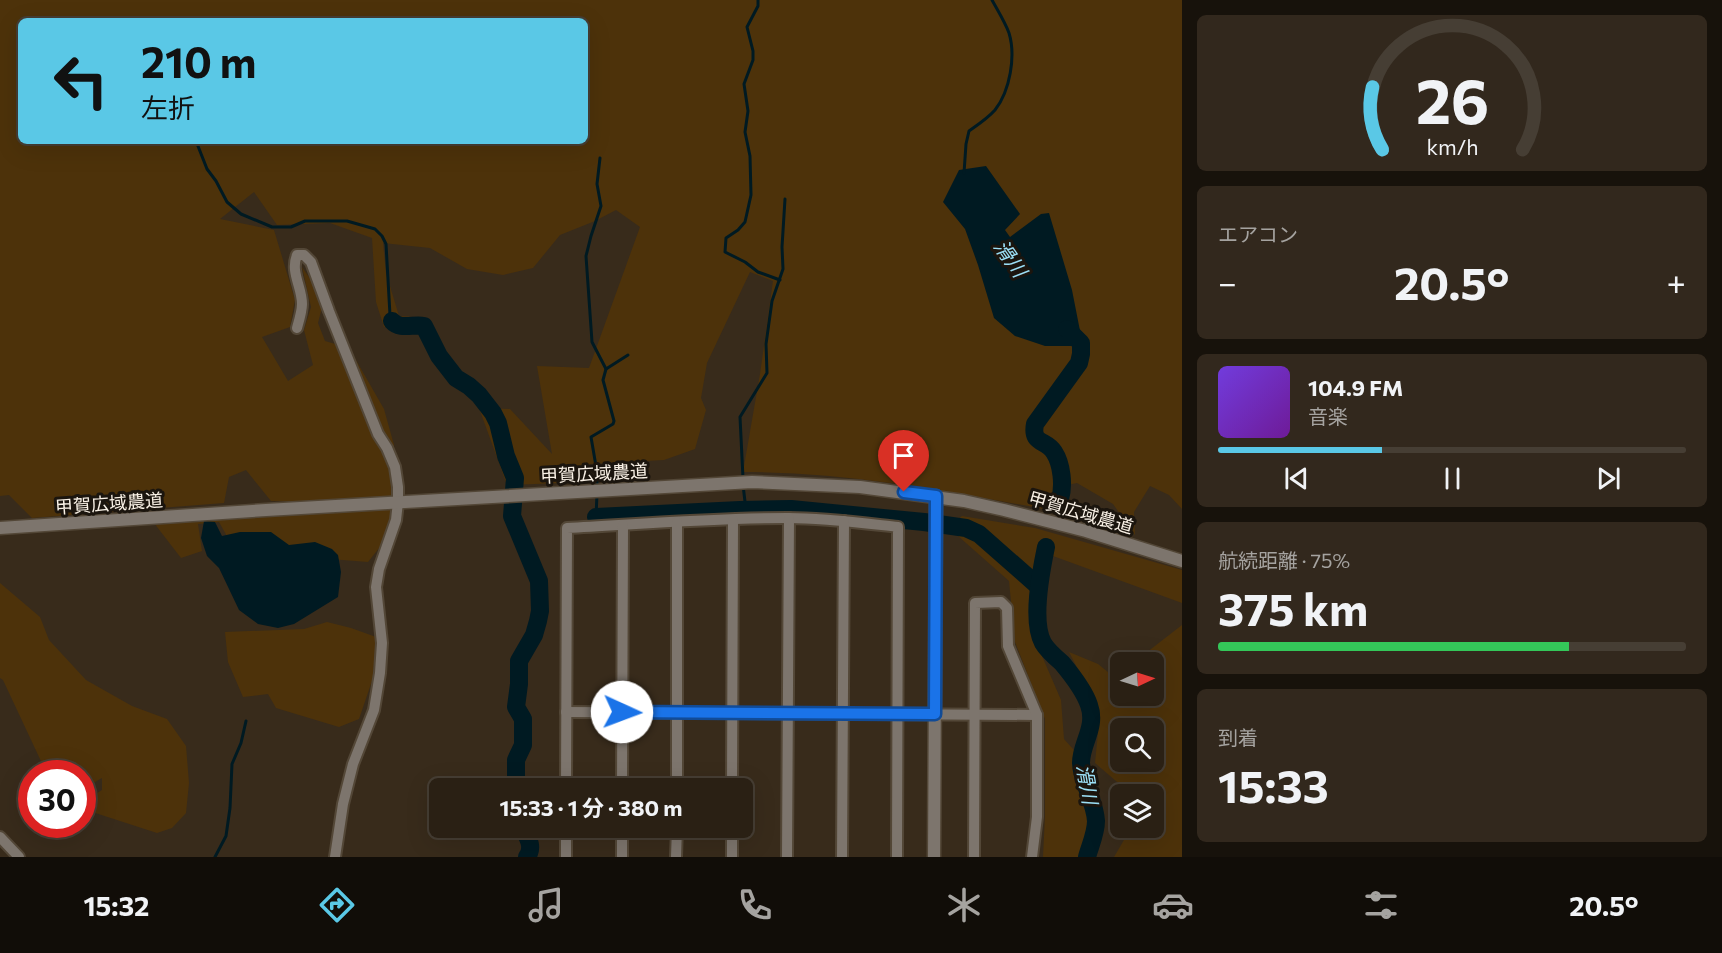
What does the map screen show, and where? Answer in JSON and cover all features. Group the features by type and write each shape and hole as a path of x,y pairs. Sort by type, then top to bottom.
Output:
{"street":[{"path":"297,328 302,304 294,261 297,255 304,255 311,262 378,434 395,467 398,487 396,520 376,587 382,643 374,710 353,764 343,804 335,857"},
{"name":"甲賀広域農道","path":"0,528 752,482 860,487 936,496 1086,531 1182,561"},
{"path":"934,857 936,496"},
{"path":"787,857 789,518"},
{"path":"566,778 567,528 789,518 898,527 897,857"},
{"path":"732,778 733,520"},
{"path":"842,857 844,521"},
{"path":"677,522 677,778"},
{"path":"622,778 623,525"},
{"path":"974,857 975,603 1001,602 1008,608 1008,646 1037,715 1037,817 1032,857"},
{"path":"567,712 1037,715"},
{"path":"0,837 19,857"},
{"path":"566,838 566,857"},
{"path":"621,857 622,838"},
{"path":"676,838 676,857"},
{"path":"732,838 732,857"}],"shaded area":[{"path":"0,0 1182,0 1182,509 1169,495 1150,486 1134,512 1135,535 1113,504 1077,483 1058,487 1049,510 858,479 743,472 773,281 750,272 707,363 701,398 706,410 695,449 664,460 589,464 588,482 507,485 479,408 510,409 552,454 537,366 589,368 640,227 616,210 560,235 533,268 503,275 467,269 430,248 383,243 386,273 399,316 413,317 409,331 384,327 376,302 372,238 330,223 277,225 254,192 220,219 274,230 295,300 290,327 262,337 288,381 313,365 304,330 311,307 302,267 324,299 318,323 325,341 349,348 384,409 394,445 399,523 368,562 330,559 228,538 219,522 198,524 202,551 181,558 154,523 321,502 271,501 246,470 229,477 224,503 32,518 9,495 0,496"},
{"path":"962,516 1035,528 1182,570 1182,603 1042,552 1033,594 1033,635 1061,700 1064,739 1081,758 1098,818 1085,857 1043,857 1045,719 1015,642 1009,581 949,528"},
{"path":"0,583 40,617 49,640 86,680 132,706 167,719 186,746 189,783 186,813 172,828 157,833 96,813 96,794 102,790 102,778 96,781 96,760 40,760 3,680 0,678"},
{"path":"327,622 376,637 373,678 359,719 339,727 276,708 268,694 243,697 228,662 225,632 304,629"},
{"path":"1182,625 1182,857 1114,857 1125,838 1164,838 1164,784 1120,784 1095,763 1100,712 1069,652 1098,664 1110,674 1110,706 1164,706 1164,652 1147,652"}],"water":[{"path":"986,166 1020,214 1005,230 1010,237 1041,214 1049,213 1072,290 1083,346 1045,346 1015,336 994,318 965,229 943,202 959,170"},
{"path":"204,521 215,522 222,536 240,532 271,532 289,545 315,542 332,549 338,555 341,572 338,597 294,624 278,628 258,624 239,610 219,568 207,556 201,538"}],"waterway":[{"path":"758,0 758,6 747,27 753,60 744,84 748,111 745,132 750,156 751,195 745,222 726,238 725,252 745,262 758,272 780,280"},
{"name":"滑川","path":"964,173 969,131 995,110 1000,102 1008,83 1012,62 1009,33 992,0"},
{"path":"197,144 207,169 227,202 241,214 272,227 291,227 305,221 347,221 375,229 386,244 392,321"},
{"path":"597,488 597,472 591,437 613,424 614,421 603,380 606,369 592,342 586,256 601,206 597,184 600,158"},
{"path":"743,478 740,417 767,373 766,344 772,301 783,269 785,199"},
{"path":"392,321 403,326 424,326 439,356 456,378 479,395 498,423 506,456 515,478 512,516 539,581 540,611 534,635 519,661 516,707 523,719 523,745 516,760 516,778"},
{"name":"滑川","path":"1060,499 1062,482 1059,463 1051,448 1037,439 1034,431 1035,424 1079,363 1081,343 1067,329"},
{"path":"606,369 628,355"},
{"path":"743,485 746,510"},
{"path":"596,517 597,494"},
{"path":"596,517 791,509 966,528 979,534 1038,586"},
{"name":"滑川","path":"1046,547 1038,596 1039,634 1045,646 1062,663 1081,688 1091,713 1090,728 1081,763 1096,821 1087,857"},
{"path":"215,857 226,836 232,764 241,743 246,721"},
{"path":"527,857 530,846 528,838"}],"route":[{"path":"622,712 935,714 936,496 904,492"}]}
